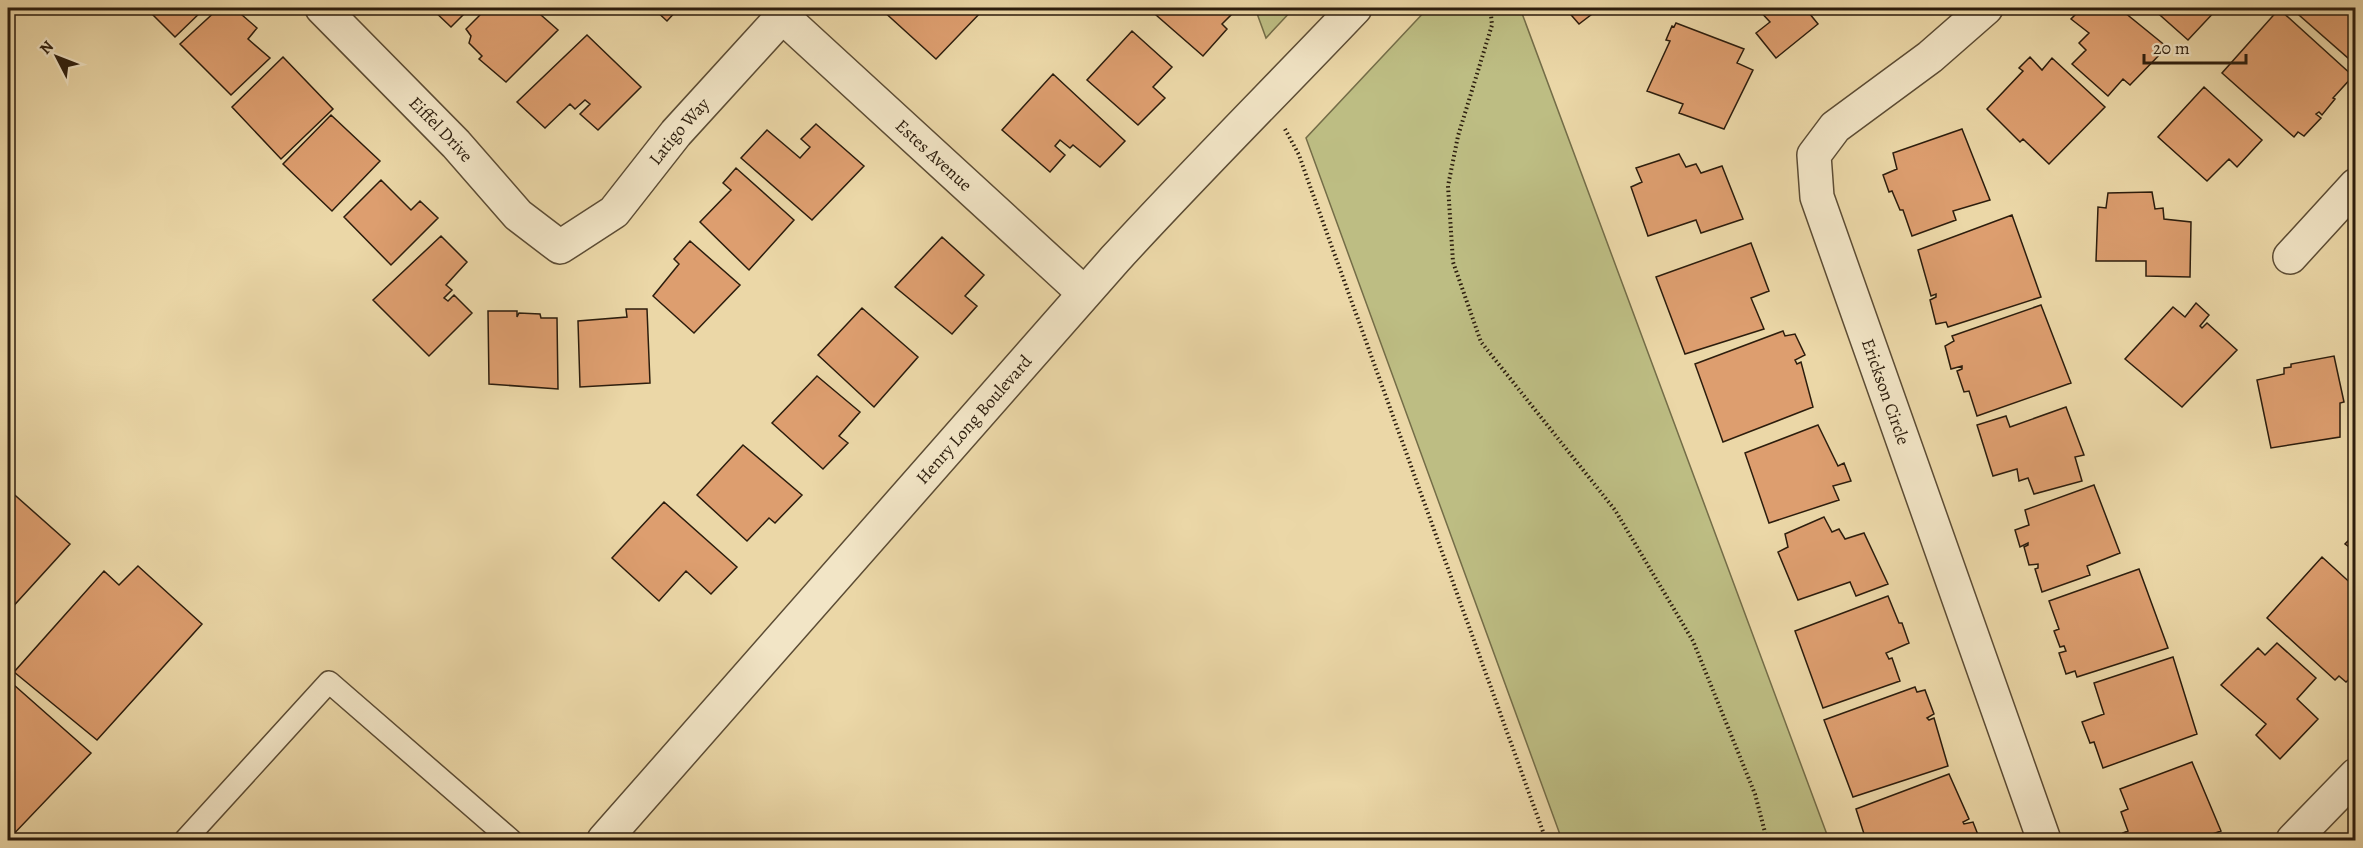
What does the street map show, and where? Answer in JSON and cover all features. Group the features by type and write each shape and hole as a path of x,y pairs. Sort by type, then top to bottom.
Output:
{"street":[{"name":"Eiffel Drive","path":"322,8 456,144 518,215 560,247"},
{"name":"Henry Long Boulevard","path":"604,840 1084,293 1196,171 1270,98 1354,8"},
{"name":"Erickson Circle","path":"1986,8 1930,57 1835,127 1814,155 1816,197 2044,840"},
{"name":"Latigo Way","path":"560,247 614,212 676,133 786,12"},
{"name":"Estes Avenue","path":"786,12 1084,293"},
{"path":"2290,257 2355,185"},
{"path":"2293,840 2355,775"}],"lane":[{"path":"184,840 329,682 511,840"}],"path":[{"path":"1489,8 1492,26 1458,136 1448,186 1453,262 1481,342 1615,510 1693,641 1755,794 1767,840"},
{"path":"1270,98 1299,155 1546,840"}],"green space":[{"path":"1255,8 1294,8 1266,38"},
{"path":"1428,8 1520,8 1829,840 1562,840 1306,138"}],"building":[{"path":"146,8 205,8 175,37"},
{"path":"219,8 234,8 257,28 248,39 270,58 231,95 180,44"},
{"path":"431,8 470,8 451,27"},
{"path":"487,8 533,8 558,30 506,82 479,59 482,56 469,43 471,36 466,29"},
{"path":"653,8 679,8 667,21"},
{"path":"882,8 982,8 984,9 936,59"},
{"path":"1148,8 1231,8 1229,10 1233,13 1222,24 1227,29 1203,56"},
{"path":"1565,8 1600,8 1579,24"},
{"path":"1757,8 1805,8 1818,24 1776,58 1756,33 1770,22"},
{"path":"2082,8 2119,8 2167,47 2130,85 2123,79 2108,96 2072,64 2086,50 2079,43 2089,33 2071,19"},
{"path":"2152,8 2218,8 2188,40"},
{"path":"2291,8 2356,8 2356,65"},
{"path":"2279,9 2353,76 2333,98 2335,99 2322,115 2319,112 2316,114 2321,118 2304,136 2298,132 2294,137 2222,73"},
{"path":"1676,23 1744,49 1737,63 1753,70 1724,129 1679,113 1683,104 1647,91 1670,41 1666,40 1672,26 1674,27"},
{"path":"1132,31 1172,67 1153,87 1165,98 1138,125 1087,80"},
{"path":"587,35 641,87 598,130 580,114 590,104 585,100 575,109 570,104 545,128 517,102"},
{"path":"283,57 333,109 281,159 232,107"},
{"path":"2030,57 2042,70 2052,58 2105,107 2049,164 2023,139 2020,142 1987,109 2023,71 2019,68"},
{"path":"1053,74 1125,141 1100,167 1073,145 1070,148 1060,140 1055,146 1065,155 1050,172 1002,130"},
{"path":"2204,87 2262,140 2237,167 2229,159 2207,181 2158,137"},
{"path":"331,115 380,161 332,211 283,164"},
{"path":"816,124 864,166 812,220 741,158 767,130 800,158 810,147 801,139"},
{"path":"1962,129 1990,200 1953,211 1956,220 1912,236 1903,210 1900,210 1892,191 1889,192 1883,175 1897,169 1893,153"},
{"path":"1679,154 1686,167 1696,164 1701,173 1722,166 1743,219 1701,233 1696,220 1648,236 1631,187 1642,182 1636,168"},
{"path":"736,168 794,220 749,270 700,222 731,190 723,183"},
{"path":"381,180 411,210 420,201 438,218 391,265 344,217"},
{"path":"2152,192 2155,209 2163,208 2164,219 2191,222 2190,277 2146,276 2146,261 2096,261 2098,207 2106,208 2108,193"},
{"path":"2012,215 2041,297 1948,327 1946,322 1936,324 1930,300 1936,297 1936,294 1931,296 1918,250"},
{"path":"441,236 467,262 446,285 452,290 444,298 448,301 454,295 472,313 429,356 373,300"},
{"path":"942,237 984,275 965,296 977,306 952,334 895,287"},
{"path":"690,241 740,285 694,333 653,296 679,264 674,259"},
{"path":"1751,243 1769,291 1751,298 1764,329 1685,354 1656,277"},
{"path":"2196,303 2209,315 2200,326 2202,328 2207,323 2237,350 2182,407 2125,359 2173,307 2185,317"},
{"path":"2041,305 2071,383 1977,416 1969,391 1964,392 1957,371 1962,369 1962,366 1951,369 1945,346 1954,341 1952,336"},
{"path":"862,308 918,357 874,407 818,355"},
{"path":"626,309 647,309 650,383 580,387 578,321 627,317"},
{"path":"488,311 517,311 517,317 519,313 540,314 541,318 557,318 558,389 489,384"},
{"path":"1783,331 1785,336 1795,334 1805,355 1795,360 1797,364 1801,362 1813,407 1723,442 1695,364"},
{"path":"2334,356 2344,402 2340,403 2340,437 2271,448 2257,380 2284,374 2284,368 2291,367 2291,364"},
{"path":"817,376 860,412 839,436 848,443 823,469 772,423"},
{"path":"2066,407 2084,455 2075,457 2082,481 2034,494 2028,478 2019,481 2017,469 1993,476 1977,425 2006,416 2010,427"},
{"path":"1818,425 1838,466 1844,463 1851,481 1833,486 1839,500 1769,523 1745,453"},
{"path":"743,445 802,495 775,523 769,518 747,541 697,495"},
{"path":"2094,485 2120,553 2087,566 2090,575 2042,592 2035,569 2038,568 2038,564 2029,565 2024,547 2028,543 2020,547 2015,530 2029,525 2025,510"},
{"path":"8,489 70,544 8,612"},
{"path":"664,502 737,567 711,594 686,571 659,601 612,558"},
{"path":"1824,517 1832,532 1839,529 1845,539 1864,533 1888,584 1856,596 1850,582 1798,600 1778,552 1788,547 1785,534"},
{"path":"2356,533 2356,552 2345,544"},
{"path":"2322,557 2356,588 2356,673 2346,682 2339,676 2335,680 2267,618"},
{"path":"138,566 202,624 97,740 14,672 104,571 119,585"},
{"path":"2139,569 2168,648 2077,677 2075,671 2066,674 2059,653 2066,651 2064,646 2060,647 2054,631 2059,629 2049,601"},
{"path":"1888,596 1909,643 1886,653 1889,659 1892,658 1900,681 1823,708 1795,631"},
{"path":"2277,643 2316,678 2297,699 2318,719 2280,759 2256,735 2266,724 2221,685 2258,648 2265,655"},
{"path":"2173,657 2197,734 2103,768 2094,742 2090,743 2082,722 2104,714 2094,683"},
{"path":"14,685 91,753 8,840 8,692"},
{"path":"1915,687 1917,692 1925,690 1934,714 1927,718 1929,720 1934,718 1948,766 1853,797 1824,720"},
{"path":"2192,762 2221,831 2196,840 2126,840 2123,833 2128,831 2121,812 2128,809 2120,789"},
{"path":"1949,774 1969,819 1963,822 1964,824 1973,822 1980,840 1866,840 1856,809"}]}
